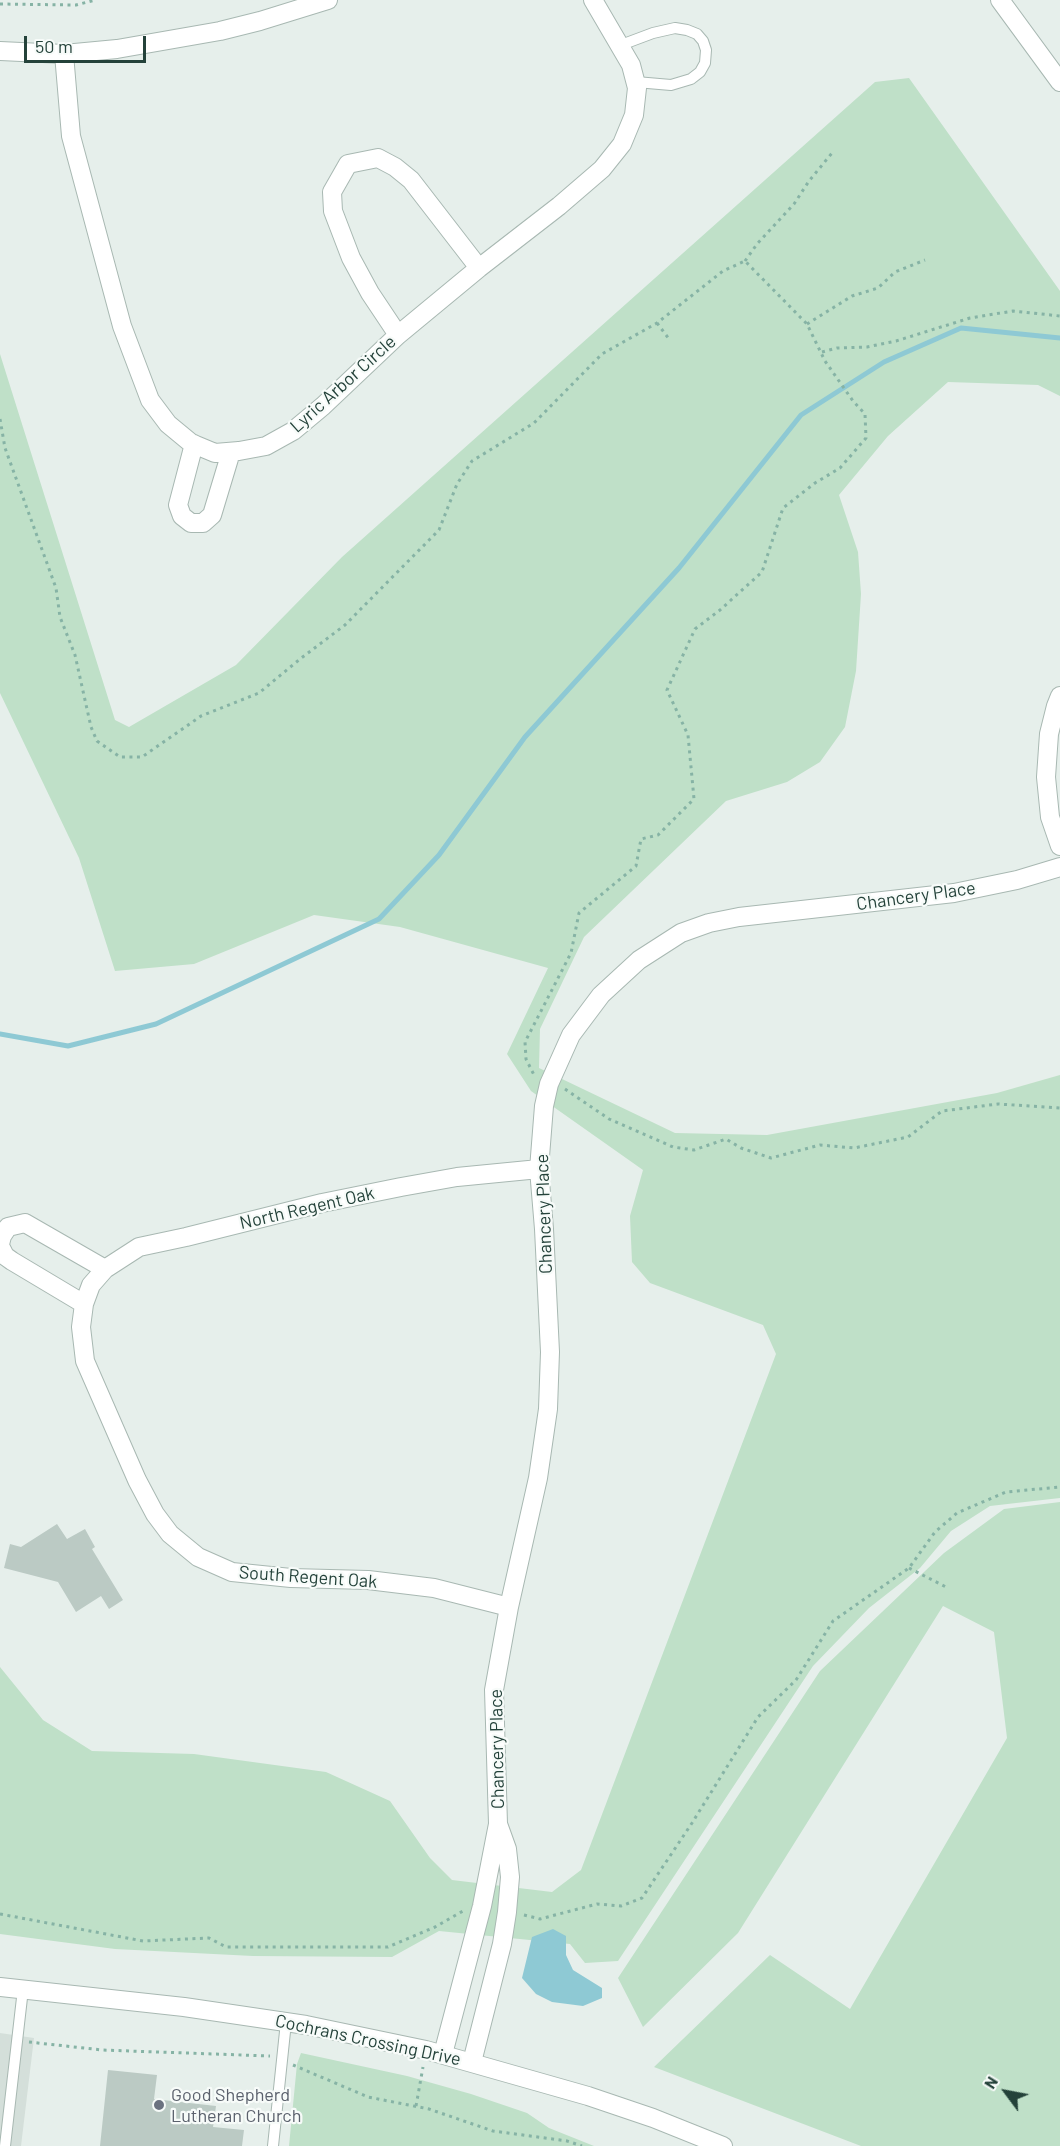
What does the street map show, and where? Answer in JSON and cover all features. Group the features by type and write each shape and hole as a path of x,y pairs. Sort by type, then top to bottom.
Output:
{"street":[{"path":"0,51 64,54 117,49 220,31 328,0"},
{"path":"593,0 621,45 634,73"},
{"path":"1000,0 1060,82"},
{"name":"Lyric Arbor Circle","path":"64,54 71,136 122,326 150,400 168,424 194,444 215,453 266,446 294,431 398,335 479,268 560,206 602,169 622,144 634,115 634,73"},
{"path":"398,335 351,258 333,211 332,192 348,164 378,158 395,167 411,180 479,268"},
{"path":"194,444 178,505 182,516 191,523 203,522 212,515 231,452"},
{"path":"1060,696 1050,734 1046,777 1050,817 1060,846"},
{"name":"Chancery Place","path":"443,2054 482,1906 498,1824 494,1690 509,1607 538,1478 548,1409 549,1341 544,1229 538,1169 544,1106 549,1084 572,1035 601,995 639,960 681,933 708,923 739,917 954,893 1017,880 1060,867"},
{"name":"North Regent Oak","path":"92,1285 105,1269 139,1247 322,1203 457,1177 538,1169"},
{"path":"84,1304 12,1262 5,1256 0,1245 2,1236 8,1227 25,1222 105,1269"},
{"name":"South Regent Oak","path":"92,1285 84,1304 81,1327 85,1361 137,1480 155,1514 170,1534 198,1557 232,1572 291,1578 368,1580 434,1588 509,1607"},
{"name":"Chancery Place","path":"472,2062 507,1912 510,1877 507,1849 498,1824"},
{"name":"Cochrans Crossing Drive","path":"0,1987 184,2007 286,2022 443,2054 588,2096 654,2118 723,2146"}],"lane":[{"path":"621,45 653,33 675,28 697,34 703,41 706,50 705,63 700,72 691,79 672,85 634,73"},
{"path":"5,2146 22,1989"},
{"path":"273,2146 286,2022"}],"path":[{"path":"0,4 15,2 76,4 95,0"},
{"path":"0,419 5,448 56,588 60,617 75,655 91,728 97,741 120,757 142,757 201,716 258,693 345,625 440,530 458,484 472,461 534,423 602,354 657,323 723,271 746,261 757,244 794,204 832,153"},
{"path":"807,324 852,296 878,288 895,273 925,260"},
{"path":"746,261 807,324 825,361 865,414 866,438 840,468 815,483 783,508 762,572 695,629 668,690 688,735 694,799 658,835 641,839 636,866 579,913 572,953 525,1042 526,1059 538,1082 564,1088 609,1119 673,1147 694,1150 726,1139 741,1148 771,1158 820,1145 854,1148 908,1137 942,1112 998,1104 1060,1108"},
{"path":"822,352 896,341 970,318 1013,311 1060,316"},
{"path":"657,323 669,339"},
{"path":"507,1912 540,1919 597,1904 621,1906 642,1898 758,1717 796,1680 833,1621 909,1568 935,1532 957,1513 1006,1492 1060,1487"},
{"path":"909,1568 946,1587"},
{"path":"0,1914 143,1941 209,1938 226,1947 388,1947 435,1927 472,1906 482,1906"}],"shaded area":[{"path":"0,2033 34,2038 21,2146 0,2146"}],"green space":[{"path":"909,78 1060,291 1060,396 1038,385 948,382 888,436 839,495 858,552 861,594 856,671 845,727 820,762 787,782 726,801 584,937 540,1029 539,1068 675,1133 767,1135 997,1093 1060,1075 1060,1498 990,1506 951,1531 920,1568 869,1608 813,1666 618,1961 585,1963 570,1944 439,1931 392,1957 253,1956 115,1949 0,1934 0,1667 43,1720 92,1751 194,1754 326,1772 390,1801 430,1858 452,1880 552,1892 581,1870 776,1354 763,1325 650,1283 632,1262 630,1216 643,1170 531,1091 507,1054 548,968 400,927 314,915 194,964 115,971 79,858 0,693 0,354 115,720 129,727 236,665 342,557 875,82"},
{"path":"1060,1502 1060,2146 861,2146 654,2067 770,1955 850,2009 1007,1738 994,1632 943,1606 738,1933 643,2027 618,1978 820,1671 944,1553 1004,1509"},
{"path":"301,2053 407,2076 471,2094 527,2113 549,2128 594,2146 289,2146 297,2064"}],"water":[{"path":"553,1929 566,1936 566,1955 573,1970 602,1988 602,1998 583,2006 552,2002 536,1994 522,1978 532,1937"}],"building":[{"path":"57,1524 67,1539 85,1529 95,1547 92,1549 123,1600 109,1609 101,1596 76,1612 58,1582 4,1568 10,1544 21,1547"},
{"path":"108,2070 157,2075 154,2099 216,2106 213,2127 244,2130 242,2146 100,2146"}],"waterway":[{"path":"0,1034 68,1046 156,1024 379,919 439,855 525,737 679,568 801,415 884,362 961,328 1060,338"}],"place":[{"name":"Good Shepherd Lutheran Church","path":"159,2105"}]}
